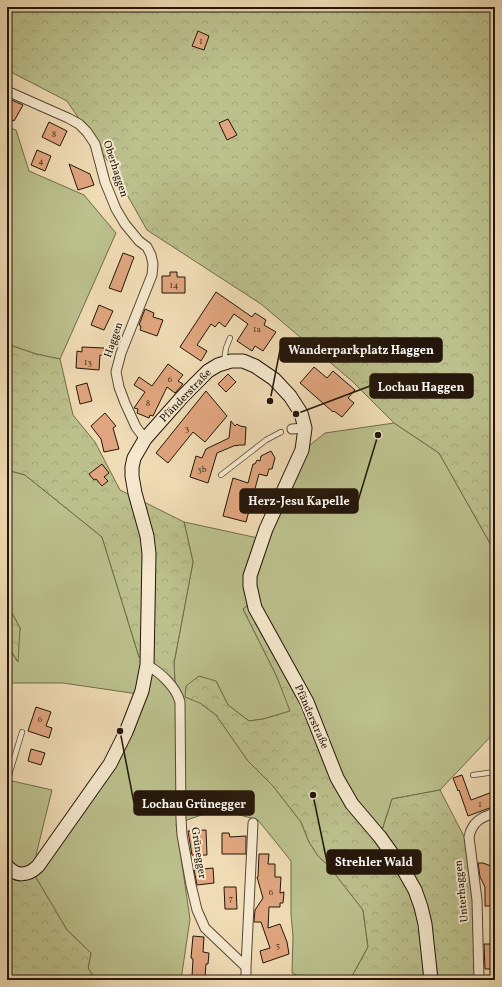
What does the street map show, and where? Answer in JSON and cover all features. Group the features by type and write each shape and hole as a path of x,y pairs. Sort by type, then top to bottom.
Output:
{"street":[{"name":"Oberhaggen","path":"7,91 68,118 84,128 95,144 105,182 116,209 132,233 147,247"},
{"name":"Haggen","path":"145,439 136,427 119,387 116,372 121,353 152,275 152,259 147,247"},
{"name":"Pfänderstraße","path":"7,866 16,873 28,874 38,866 110,764 126,732 142,691 147,665 149,554 147,536 135,493 132,476 134,458 145,439 204,375 223,362 243,361 268,374 290,396 301,413 298,428 302,450 266,529 250,576 250,586 255,608 307,702 337,778 352,804 380,837 403,869 415,890 425,924 431,980"},
{"name":"Grünegger","path":"147,665 158,672 169,683 180,702 182,835 197,910 201,921 209,933 246,967"},
{"name":"Unterhaggen","path":"479,980 477,900 469,837 474,824 478,820 493,813"},
{"path":"246,980 253,823"}],"lane":[{"path":"223,362 230,338"},
{"path":"221,475 266,440 281,432"},
{"path":"7,782 22,732"},
{"path":"473,775 495,772"}],"green space":[{"path":"7,7 495,7 495,552 439,453 394,423 352,381 261,304 147,230 109,163 67,101 7,70"},
{"path":"7,127 16,130 29,171 84,195 116,233 60,359 36,354 7,344"},
{"path":"7,344 36,354 60,359 73,415 95,442 120,490 184,522 193,562 174,663 175,683 139,657 102,537 25,475 7,470"},
{"path":"394,423 439,453 495,552 495,732 440,790 392,799 381,833 356,803 260,607 254,579 268,539 310,445 325,433"},
{"path":"7,470 25,475 102,537 139,657 175,683 174,663 193,562 184,522 258,538 251,603 243,609 277,677 291,711 263,719 249,721 228,705 216,681 200,703 216,715 248,761 273,786 301,822 309,842 318,856 328,865 363,910 368,947 350,980 301,980 301,977 292,973 293,936 291,914 291,861 258,820 218,809 176,824 190,919 181,980 96,980 88,968 91,953 67,930 35,876 111,771 138,694 63,683 7,683 7,644 17,661 20,628 7,604"},
{"path":"251,603 307,702 337,778 380,837 392,799 440,790 470,848 479,980 350,980 368,947 363,910 328,865 318,856 309,842 301,822 273,786 248,761 216,715 200,703 185,697 186,686 199,676 216,681 228,705 249,721 263,719 290,711 277,677 243,609"},
{"path":"7,604 20,628 18,662 7,644"},
{"path":"12,781 52,790 36,855 39,858 25,869 11,865 7,854 7,798"},
{"path":"7,875 17,881 35,876 67,930 91,953 88,968 96,980 7,980"}],"building":[{"path":"198,31 209,36 204,50 192,46"},
{"path":"7,98 23,105 14,121 7,117"},
{"path":"228,119 237,135 227,140 219,123"},
{"path":"49,122 67,131 60,146 42,137"},
{"path":"37,150 51,156 45,171 31,165"},
{"path":"69,164 90,174 94,185 78,190"},
{"path":"123,253 134,257 121,292 109,288"},
{"path":"170,272 177,272 177,277 185,277 185,293 162,293 162,276 170,276"},
{"path":"216,292 252,317 255,313 266,320 264,325 276,332 263,351 255,346 252,351 237,341 248,324 234,314 225,327 219,322 215,327 211,324 197,345 207,351 201,361 180,347"},
{"path":"99,305 113,311 104,330 91,325"},
{"path":"145,309 154,313 153,317 163,320 157,336 140,330 141,326 139,325"},
{"path":"82,347 104,348 104,356 100,355 99,370 76,368 77,351 82,352"},
{"path":"168,364 183,375 178,381 183,384 175,393 167,387 153,416 150,415 149,418 137,413 138,409 134,408 145,392 134,385 139,377 152,386"},
{"path":"314,367 327,378 333,371 355,390 348,398 354,403 342,417 334,411 333,412 300,383"},
{"path":"228,374 236,382 226,392 218,384"},
{"path":"87,383 92,401 80,404 76,386"},
{"path":"206,391 227,416 205,442 193,432 168,463 156,453"},
{"path":"105,413 116,426 113,428 119,449 104,452 101,439 91,426"},
{"path":"231,421 235,426 237,424 246,427 245,445 236,445 217,453 208,483 190,477 196,456 202,458 206,449 229,438"},
{"path":"271,451 275,458 272,469 269,469 267,476 259,474 246,522 223,516 233,478 248,483 253,464 255,464 257,460 260,461 261,456"},
{"path":"102,464 109,473 104,477 108,481 102,486 89,474"},
{"path":"36,707 51,712 46,726 52,728 49,738 28,731"},
{"path":"31,749 45,753 41,765 28,761"},
{"path":"462,775 471,800 495,791 495,806 468,816 453,778"},
{"path":"206,830 207,855 192,855 188,831"},
{"path":"222,833 229,833 230,837 246,836 246,854 222,854"},
{"path":"259,854 269,854 268,864 275,864 275,877 281,877 280,893 284,892 283,903 280,903 280,907 269,907 268,928 280,924 287,942 289,954 263,963 260,951 270,948 261,922 254,922 255,910 263,898 257,877"},
{"path":"478,863 491,866 494,906 485,906 485,887 480,877"},
{"path":"213,868 214,883 197,885 194,870"},
{"path":"224,887 236,887 237,909 225,909"},
{"path":"193,936 204,937 203,952 209,953 205,977 192,976 193,959 191,958"},
{"path":"484,944 494,944 495,969 485,969"}],"place":[{"name":"Wanderparkplatz Haggen","path":"270,401"},
{"name":"Lochau Haggen","path":"296,414"},
{"name":"Herz-Jesu Kapelle","path":"378,435"},
{"name":"Lochau Grünegger","path":"120,731"},
{"name":"Strehler Wald","path":"313,795"}]}
